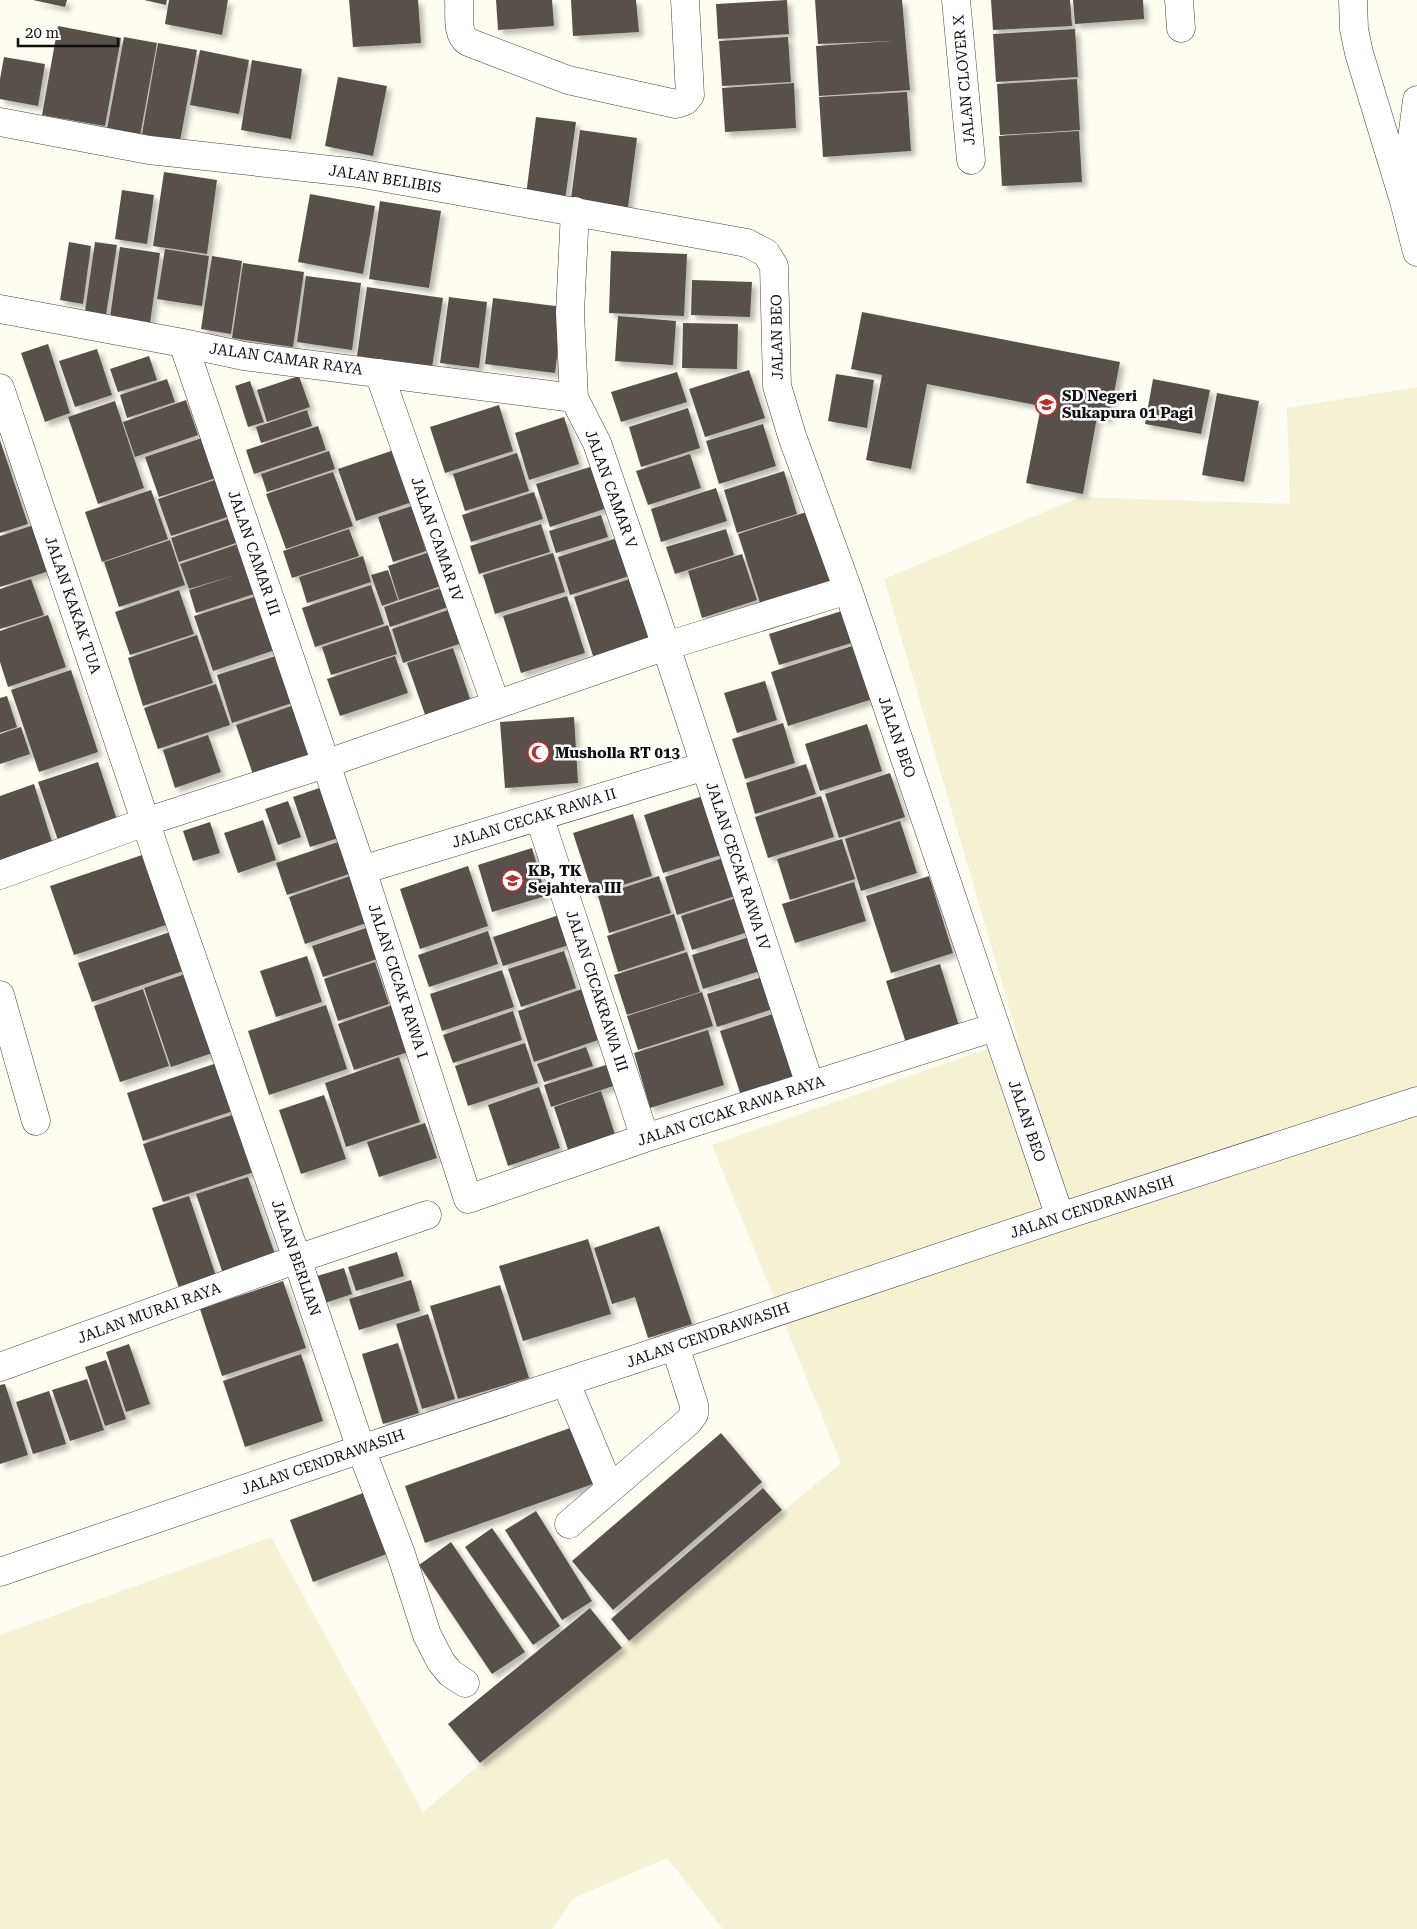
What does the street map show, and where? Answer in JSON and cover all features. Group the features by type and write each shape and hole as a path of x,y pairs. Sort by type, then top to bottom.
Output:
{"street":[{"path":"459,0 463,39 568,80 676,104 685,101 690,94 685,0"},
{"name":"JALAN CLOVER X","path":"956,0 972,160"},
{"path":"1180,0 1181,28"},
{"path":"1353,0 1354,29 1359,53 1404,201 1417,252"},
{"path":"1404,201 1417,100"},
{"name":"JALAN BELIBIS","path":"0,122 149,150 358,173 746,243 766,253"},
{"name":"JALAN CAMAR V","path":"574,211 570,313 574,398 597,442 666,646"},
{"name":"JALAN BEO","path":"766,253 774,266 778,386 792,436 848,590 1060,1217"},
{"name":"JALAN CAMAR RAYA","path":"0,309 183,342 244,356 574,398"},
{"name":"JALAN CAMAR III","path":"183,342 325,764"},
{"name":"JALAN CAMAR IV","path":"379,373 496,705"},
{"name":"JALAN KAKAK TUA","path":"0,388 145,822"},
{"path":"0,874 145,822 325,764 666,646 848,590"},
{"name":"JALAN CECAK RAWA IV","path":"666,646 810,1085"},
{"name":"JALAN CICAK RAWA I","path":"325,764 362,870 468,1198"},
{"name":"JALAN CECAK RAWA II","path":"362,870 706,766"},
{"name":"JALAN CICAKRAWA III","path":"539,816 645,1138"},
{"name":"JALAN BERLIAN","path":"145,822 297,1259 360,1449 401,1554 407,1577 432,1648 450,1673 465,1683"},
{"path":"0,995 36,1121"},
{"name":"JALAN CICAK RAWA RAYA","path":"468,1198 645,1138 995,1027"},
{"name":"JALAN CENDRAWASIH","path":"0,1572 360,1449 1417,1101"},
{"path":"297,1259 427,1215"},
{"name":"JALAN MURAI RAYA","path":"0,1367 297,1259"},
{"path":"569,1524 688,1422 694,1414 694,1405 676,1346"},
{"path":"566,1382 610,1488"}],"shaded area":[{"path":"1417,387 1417,1929 723,1929 667,1858 574,1898 552,1929 0,1929 0,1635 271,1537 423,1812 841,1463 712,1145 1018,1038 884,579 1080,497 1290,504 1287,408"}],"building":[{"path":"33,0 67,0 65,7"},
{"path":"144,0 167,0 166,5"},
{"path":"169,0 228,0 222,35 165,24"},
{"path":"349,0 418,0 421,43 353,47"},
{"path":"496,0 552,0 554,26 498,30"},
{"path":"571,0 636,0 639,32 573,36"},
{"path":"787,0 789,34 718,39 716,4"},
{"path":"815,0 902,0 910,90 819,96 816,46 892,41 818,44"},
{"path":"991,0 1070,0 1072,26 993,30"},
{"path":"1073,0 1143,0 1144,19 1075,24"},
{"path":"58,26 121,38 105,126 42,115"},
{"path":"1075,29 1078,77 996,82 993,34"},
{"path":"124,37 157,43 140,136 107,129"},
{"path":"788,37 791,82 722,86 719,41"},
{"path":"158,43 197,50 180,141 142,134"},
{"path":"200,50 249,60 239,114 190,105"},
{"path":"4,57 45,64 38,106 0,99 0,79"},
{"path":"252,60 302,69 291,139 241,130"},
{"path":"338,77 387,86 373,156 325,146"},
{"path":"1077,79 1080,130 1000,135 997,84"},
{"path":"794,83 796,128 725,132 722,88"},
{"path":"907,92 911,151 823,157 819,97"},
{"path":"536,117 576,122 565,200 526,195"},
{"path":"580,130 637,138 627,215 570,206"},
{"path":"1079,131 1082,182 1002,186 999,136"},
{"path":"164,172 217,180 207,254 153,246"},
{"path":"122,190 154,195 147,244 115,239"},
{"path":"310,194 375,206 363,274 298,262"},
{"path":"380,201 441,211 429,288 369,279"},
{"path":"69,242 91,246 83,304 60,300"},
{"path":"95,242 117,245 105,321 84,318"},
{"path":"120,247 160,253 149,330 109,324"},
{"path":"165,249 209,256 202,306 157,299"},
{"path":"611,251 687,254 684,316 609,313"},
{"path":"212,256 242,261 231,334 201,329"},
{"path":"243,263 304,272 293,347 232,338"},
{"path":"306,276 361,283 352,350 297,342"},
{"path":"692,280 752,282 750,317 691,315"},
{"path":"367,287 443,298 432,367 357,356"},
{"path":"449,297 487,302 479,368 440,363"},
{"path":"493,298 563,307 555,373 485,364"},
{"path":"862,312 1120,362 1109,419 1097,417 1083,494 1026,483 1041,406 927,384 911,469 866,460 882,375 851,369"},
{"path":"618,316 676,321 673,365 615,361"},
{"path":"683,323 738,324 737,369 682,368"},
{"path":"48,344 70,413 45,422 21,353"},
{"path":"97,349 112,395 75,407 59,361"},
{"path":"149,356 157,380 118,392 110,369"},
{"path":"749,370 765,418 705,437 689,389"},
{"path":"677,372 687,402 621,422 611,392"},
{"path":"836,374 874,380 867,428 828,421"},
{"path":"299,376 310,407 267,422 257,390"},
{"path":"167,379 175,402 127,418 120,395"},
{"path":"1153,379 1210,390 1201,434 1145,424"},
{"path":"250,381 264,422 248,427 235,386"},
{"path":"1217,393 1259,401 1244,482 1202,475"},
{"path":"186,400 198,435 135,457 123,422"},
{"path":"115,401 144,488 98,504 68,417"},
{"path":"499,405 513,451 445,473 430,427"},
{"path":"688,408 700,448 641,467 629,427"},
{"path":"307,410 312,426 261,443 256,427"},
{"path":"564,417 579,464 529,480 515,433"},
{"path":"763,424 776,466 719,484 706,441"},
{"path":"318,426 326,450 254,474 246,450"},
{"path":"211,435 225,475 159,497 145,457"},
{"path":"0,440 28,524 0,533"},
{"path":"397,449 415,501 356,521 338,469"},
{"path":"329,451 335,469 267,492 261,474"},
{"path":"517,453 529,491 465,511 453,474"},
{"path":"690,454 701,488 648,505 636,471"},
{"path":"596,465 610,507 550,527 536,484"},
{"path":"784,471 797,514 737,533 724,490"},
{"path":"333,472 353,526 286,549 266,494"},
{"path":"221,478 233,515 171,536 158,499"},
{"path":"716,488 727,521 661,542 651,509"},
{"path":"151,490 168,539 102,562 85,512"},
{"path":"534,492 543,519 471,542 462,515"},
{"path":"412,506 426,551 393,562 378,517"},
{"path":"816,509 840,585 762,609 738,534"},
{"path":"601,515 608,537 556,553 549,531"},
{"path":"237,516 245,540 179,562 171,538"},
{"path":"37,524 52,570 0,587 0,536"},
{"path":"541,524 550,552 479,574 470,546"},
{"path":"349,529 359,556 292,578 283,551"},
{"path":"726,529 734,555 675,574 666,547"},
{"path":"617,538 629,576 570,595 558,557"},
{"path":"170,540 185,585 119,607 104,562"},
{"path":"241,543 260,592 196,613 189,590 235,575 189,589 180,564"},
{"path":"433,551 444,585 399,600 388,566"},
{"path":"553,553 565,592 495,614 483,575"},
{"path":"742,554 757,600 702,618 688,571"},
{"path":"363,556 371,582 307,603 299,577"},
{"path":"388,570 398,600 382,606 371,575"},
{"path":"639,576 658,635 593,656 574,597"},
{"path":"31,579 44,615 0,629 0,589"},
{"path":"371,585 384,624 315,647 302,608"},
{"path":"441,588 448,607 390,627 384,607"},
{"path":"179,590 194,634 130,655 115,612"},
{"path":"257,596 275,650 213,671 194,616"},
{"path":"567,596 585,653 521,673 503,616"},
{"path":"454,608 465,642 403,663 392,629"},
{"path":"848,609 858,641 779,665 769,634"},
{"path":"48,615 66,667 8,687 0,662 0,631"},
{"path":"388,625 397,654 331,675 322,647"},
{"path":"197,635 213,683 143,706 128,658"},
{"path":"865,642 882,696 788,726 771,672"},
{"path":"453,648 474,711 429,726 407,663"},
{"path":"282,654 298,701 232,723 217,675"},
{"path":"395,656 408,693 340,716 327,679"},
{"path":"71,670 98,752 39,772 11,690"},
{"path":"765,681 777,720 737,733 724,693"},
{"path":"216,684 230,725 158,749 144,708"},
{"path":"7,696 17,727 0,733 0,698"},
{"path":"303,702 322,758 255,780 236,725"},
{"name":"Musholla RT 013","path":"574,717 578,783 505,788 500,722"},
{"path":"783,723 795,763 745,779 732,739"},
{"path":"867,724 882,771 820,791 805,744"},
{"path":"21,727 30,754 0,764 0,734"},
{"path":"208,735 221,772 175,788 163,750"},
{"path":"98,762 119,826 60,846 38,782"},
{"path":"806,764 816,794 755,814 746,783"},
{"path":"890,773 905,817 839,838 825,794"},
{"path":"34,784 53,845 0,863 0,796"},
{"path":"331,784 348,835 310,847 293,797"},
{"path":"706,795 724,854 663,873 644,815"},
{"path":"821,796 834,837 768,858 755,817"},
{"path":"288,801 301,837 278,845 265,809"},
{"path":"633,814 652,876 593,894 573,833"},
{"path":"263,820 276,860 238,873 224,833"},
{"path":"900,821 917,873 861,891 845,839"},
{"path":"210,822 220,853 193,861 183,831"},
{"path":"842,839 855,879 790,900 777,859"},
{"path":"341,841 352,873 287,895 276,863"},
{"name":"KB, TK Sejahtera III","path":"532,848 546,896 492,912 478,865"},
{"path":"148,853 172,923 74,955 50,886"},
{"path":"723,858 735,896 677,915 665,877"},
{"path":"468,866 488,926 420,949 400,889"},
{"path":"356,874 372,921 305,944 289,897"},
{"path":"659,876 671,913 609,933 598,896"},
{"path":"929,876 953,953 891,973 866,896"},
{"path":"854,882 866,921 795,943 782,904"},
{"path":"739,897 751,931 692,950 681,916"},
{"path":"568,912 578,942 503,966 493,937"},
{"path":"674,914 685,950 618,972 607,936"},
{"path":"369,927 380,958 323,977 312,946"},
{"path":"173,931 186,970 92,1002 78,963"},
{"path":"488,931 498,964 429,987 418,955"},
{"path":"749,937 760,971 703,989 692,955"},
{"path":"564,951 576,988 521,1007 508,969"},
{"path":"687,952 700,992 627,1015 614,975"},
{"path":"307,956 322,1002 276,1017 260,971"},
{"path":"375,962 389,1004 338,1021 324,979"},
{"path":"940,964 960,1029 907,1046 886,981"},
{"path":"502,970 514,1007 442,1031 430,994"},
{"path":"194,971 221,1050 171,1067 144,988"},
{"path":"765,976 776,1008 717,1027 707,994"},
{"path":"585,988 601,1039 534,1062 518,1011"},
{"path":"143,989 169,1066 120,1082 94,1006"},
{"path":"702,992 713,1026 638,1050 627,1016"},
{"path":"395,1004 411,1051 354,1070 338,1024"},
{"path":"326,1005 347,1069 269,1095 248,1031"},
{"path":"785,1010 808,1084 744,1105 720,1031"},
{"path":"513,1011 522,1040 453,1063 443,1035"},
{"path":"708,1030 724,1085 650,1108 634,1053"},
{"path":"525,1043 538,1083 468,1106 455,1066"},
{"path":"586,1047 593,1066 544,1082 537,1064"},
{"path":"399,1057 420,1122 346,1147 325,1083"},
{"path":"223,1061 239,1109 143,1141 127,1093"},
{"path":"615,1062 622,1083 551,1107 544,1085"},
{"path":"539,1087 560,1148 508,1166 488,1105"},
{"path":"601,1091 617,1141 570,1156 554,1107"},
{"path":"324,1095 346,1159 301,1174 279,1110"},
{"path":"235,1114 254,1172 163,1202 143,1144"},
{"path":"425,1123 437,1158 379,1177 367,1142"},
{"path":"248,1177 277,1260 224,1277 196,1194"},
{"path":"189,1196 216,1276 179,1288 152,1208"},
{"path":"659,1226 692,1324 648,1338 635,1297 612,1304 594,1248"},
{"path":"588,1239 611,1314 523,1341 499,1266"},
{"path":"397,1252 404,1276 356,1291 348,1267"},
{"path":"344,1268 352,1294 325,1303 317,1276"},
{"path":"411,1280 420,1311 359,1330 349,1299"},
{"path":"283,1281 306,1348 222,1376 200,1309"},
{"path":"500,1285 529,1378 458,1399 430,1306"},
{"path":"428,1314 455,1399 422,1409 396,1324"},
{"path":"398,1343 419,1413 383,1424 362,1354"},
{"path":"129,1344 150,1404 126,1412 106,1352"},
{"path":"301,1354 323,1421 245,1447 223,1381"},
{"path":"106,1360 126,1419 105,1426 85,1367"},
{"path":"87,1379 104,1430 70,1441 52,1390"},
{"path":"5,1384 28,1455 0,1464 0,1385"},
{"path":"49,1391 66,1444 33,1454 16,1402"},
{"path":"573,1427 593,1484 425,1543 405,1486"},
{"path":"721,1433 762,1482 613,1610 572,1561"},
{"path":"763,1488 782,1510 629,1641 611,1619"},
{"path":"374,1489 397,1550 313,1582 290,1520"},
{"path":"536,1511 592,1601 562,1620 505,1530"},
{"path":"492,1528 560,1626 533,1645 465,1547"},
{"path":"451,1542 525,1652 492,1674 419,1565"},
{"path":"590,1608 622,1648 480,1763 448,1724"}],"place":[{"name":"SD Negeri Sukapura 01 Pagi","path":"1046,405"},
{"name":"Musholla RT 013","path":"539,753"},
{"name":"KB, TK Sejahtera III","path":"512,880"}]}
